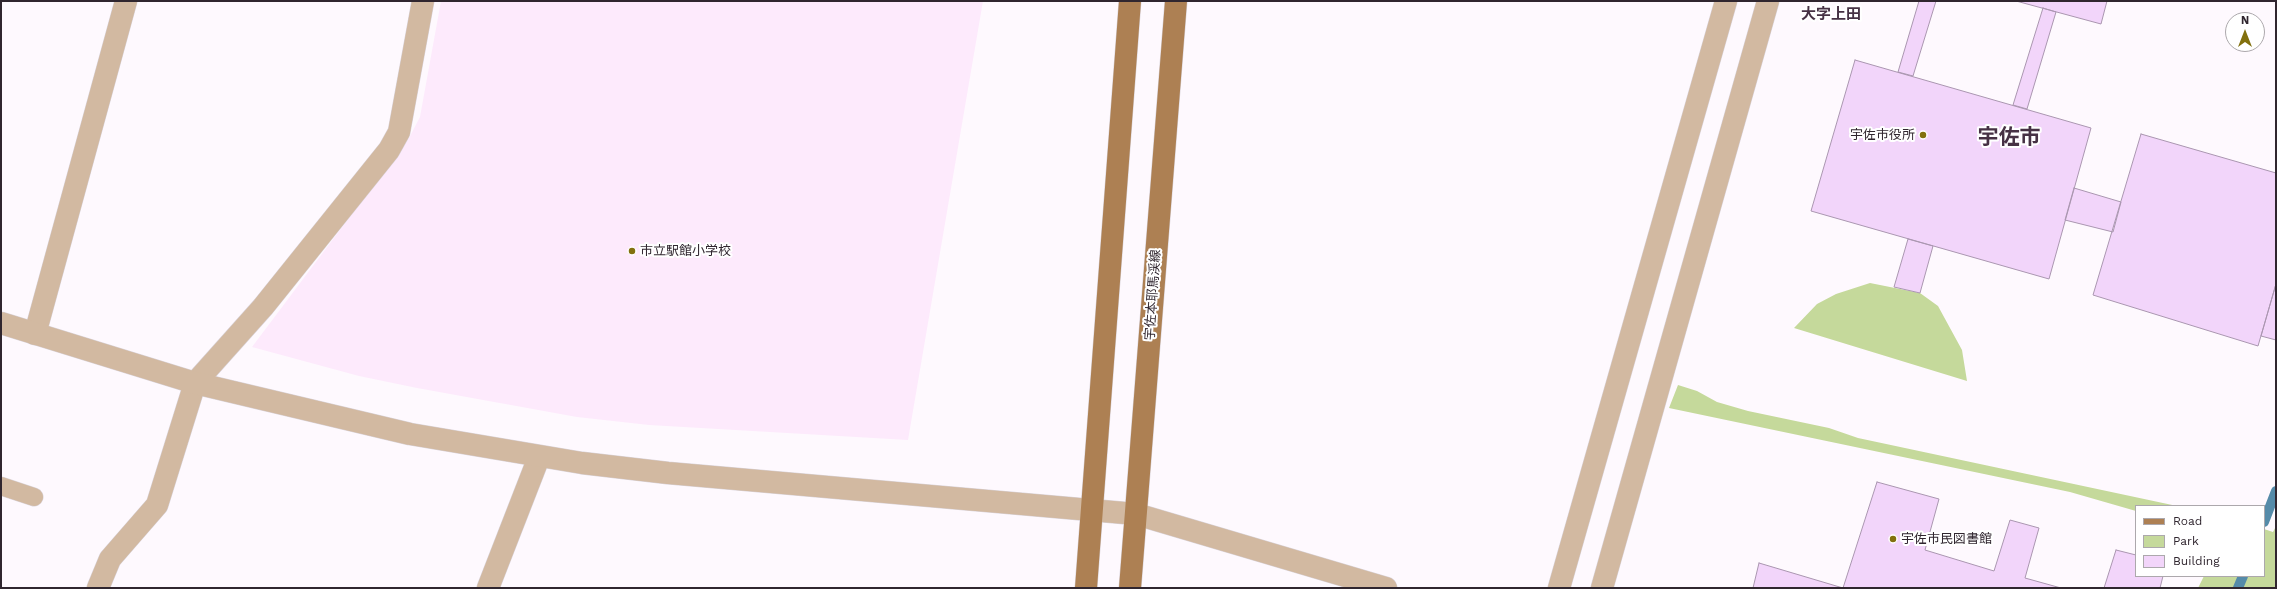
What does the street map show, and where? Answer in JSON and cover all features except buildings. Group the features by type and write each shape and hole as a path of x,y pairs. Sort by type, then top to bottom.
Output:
{"main road":[{"path":"1086,588 1130,1"},
{"name":"宇佐本耶馬渓線","path":"1130,588 1176,1"}],"street":[{"path":"35,334 126,1"},
{"path":"98,588 110,559 157,505 195,382 263,308 389,150 399,132 423,1"},
{"path":"1559,588 1726,1"},
{"path":"1602,588 1768,1"},
{"path":"1,323 195,382 410,434 539,456 668,473 1136,514 1386,588"},
{"path":"488,588 539,456"}],"lane":[{"path":"1,486 34,497"}],"shaded area":[{"name":"市立駅館小学校","path":"441,1 983,1 908,440 649,425 577,417 359,376 252,347 409,138 420,117"}],"green space":[{"path":"1870,283 1920,293 1938,306 1962,350 1967,381 1794,328 1817,304 1836,294"},
{"path":"1678,385 1697,391 1717,402 1748,411 1829,428 1858,438 2172,505 2135,505 2135,511 2070,492 1669,408"},
{"path":"2276,526 2276,588 2198,588 2204,577 2265,577 2265,529 2273,532"}],"waterway":[{"path":"2265,519 2276,491"},
{"path":"2238,588 2243,577"}],"place":[{"name":"宇佐市役所","path":"1923,135"},
{"name":"市立駅館小学校","path":"632,251"},
{"name":"宇佐市民図書館","path":"1893,539"}],"district":[{"name":"大字上田","path":"1831,15"},
{"name":"宇佐市","path":"2009,138"}]}
